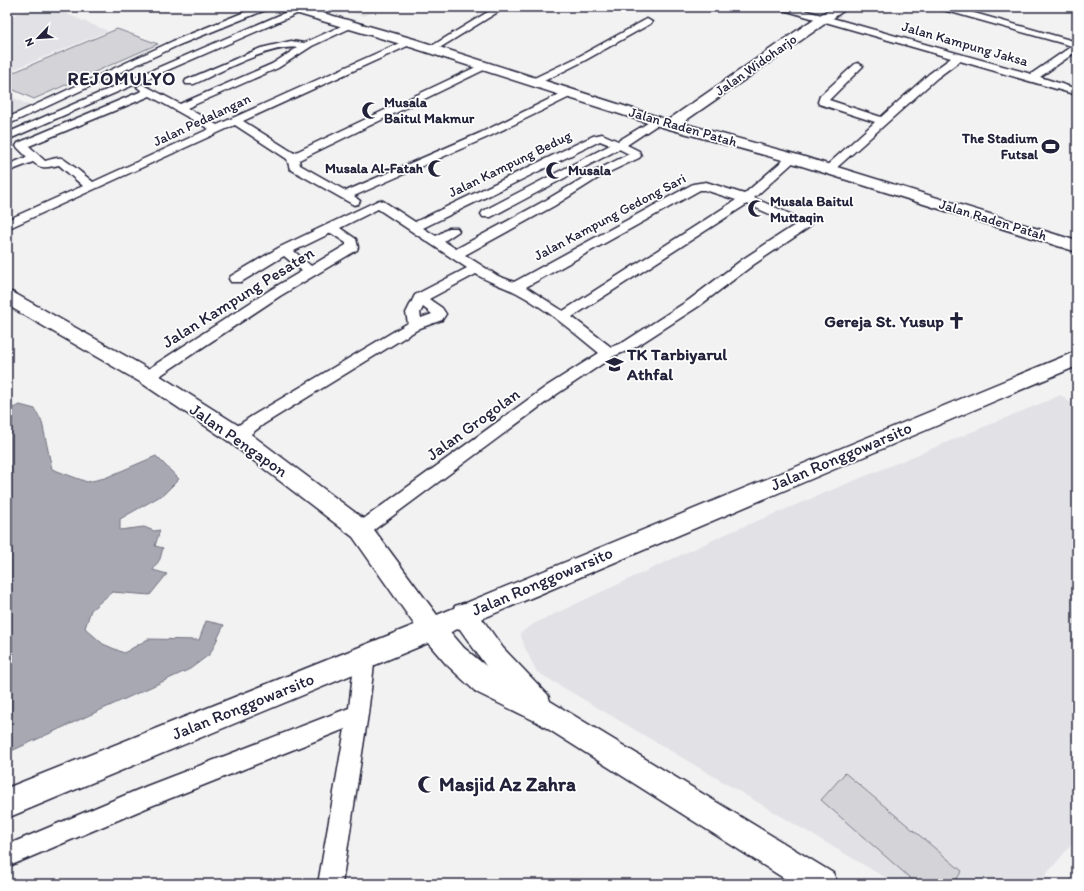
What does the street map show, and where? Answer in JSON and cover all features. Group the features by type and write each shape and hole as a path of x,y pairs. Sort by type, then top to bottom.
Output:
{"main road":[{"name":"Jalan Widoharjo","path":"663,123 822,19 843,7"},
{"name":"Jalan Raden Patah","path":"294,8 409,42 483,67 663,123 829,169 1077,247"},
{"name":"Jalan Pengapon","path":"7,298 147,377 236,435 361,530 432,629 455,656 486,683 547,713"},
{"name":"Jalan Ronggowarsito","path":"7,803 432,629 464,614 1077,358"},
{"path":"464,614 494,656 547,713 822,884"}],"street":[{"path":"7,122 176,43 265,7"},
{"path":"430,50 502,7"},
{"name":"Jalan Kampung Jaksa","path":"783,7 1077,92"},
{"path":"943,7 1077,46"},
{"path":"7,137 133,82 294,8"},
{"path":"534,82 579,60 647,22"},
{"path":"179,108 275,66 306,46 350,25"},
{"name":"Jalan Pedalangan","path":"7,225 409,42"},
{"path":"190,82 270,48 291,44 306,46"},
{"path":"1032,78 1077,46"},
{"path":"829,169 933,76 959,57"},
{"path":"858,66 824,98 823,102 883,121"},
{"path":"293,158 483,67"},
{"path":"133,82 218,130"},
{"path":"91,186 72,172 61,161 44,165 34,158 22,145 150,92"},
{"path":"345,196 484,135 570,93"},
{"path":"235,121 293,158"},
{"name":"Jalan Kampung Bedug","path":"487,214 553,181 619,144 663,123"},
{"name":"Jalan Kampung Bedug","path":"415,227 599,137 619,144 633,152 635,155 599,172 507,227 456,254"},
{"path":"7,169 34,158"},
{"path":"293,158 293,166 368,209"},
{"path":"563,317 746,199 792,158"},
{"path":"535,169 553,181"},
{"name":"Jalan Kampung Gedong Sari","path":"515,287 697,187 706,186 746,199 804,226 748,262 694,303 629,345 609,353"},
{"path":"467,201 507,227"},
{"path":"236,279 285,250 376,205 380,205 493,279 515,287 563,317 609,353"},
{"name":"Jalan Kampung Pesaten","path":"147,377 275,293 353,246 352,242 331,227"},
{"path":"436,241 453,231"},
{"path":"285,250 310,272"},
{"path":"415,325 413,314 420,298 477,268"},
{"path":"236,435 258,420 415,325 438,315 437,311 420,298"},
{"name":"Jalan Grogolan","path":"361,530 552,390 609,353"},
{"path":"330,884 358,714 365,656"},
{"path":"7,856 147,797 358,714"}],"shaded area":[{"path":"35,7 50,7 108,31 7,72 7,18"},
{"path":"332,7 384,7 364,16"},
{"path":"117,29 158,44 34,99 7,87 7,75"},
{"path":"7,94 34,108 7,119"},
{"path":"1061,395 1077,408 1077,838 1038,884 896,884 537,672 525,648 520,633 537,622 728,533"},
{"path":"20,405 35,409 42,422 52,469 87,482 105,478 156,456 179,479 164,494 120,519 120,530 144,527 154,531 160,530 155,546 163,548 160,559 153,570 167,574 150,595 112,592 91,610 85,628 103,644 124,653 148,639 199,640 206,621 224,625 210,654 190,669 7,753 7,410"},
{"path":"845,773 962,871 953,884 917,884 821,800"}],"place":[{"name":"Musala Baitul Makmur","path":"371,110"},
{"name":"The Stadium Futsal","path":"1051,146"},
{"name":"Musala Al-Fatah","path":"436,168"},
{"name":"Musala","path":"555,170"},
{"name":"Musala Baitul Muttaqin","path":"757,209"},
{"name":"Gereja St. Yusup","path":"957,321"},
{"name":"TK Tarbiyarul Athfal","path":"614,364"},
{"name":"Masjid Az Zahra","path":"426,784"}],"district":[{"name":"REJOMULYO","path":"122,79"}]}
